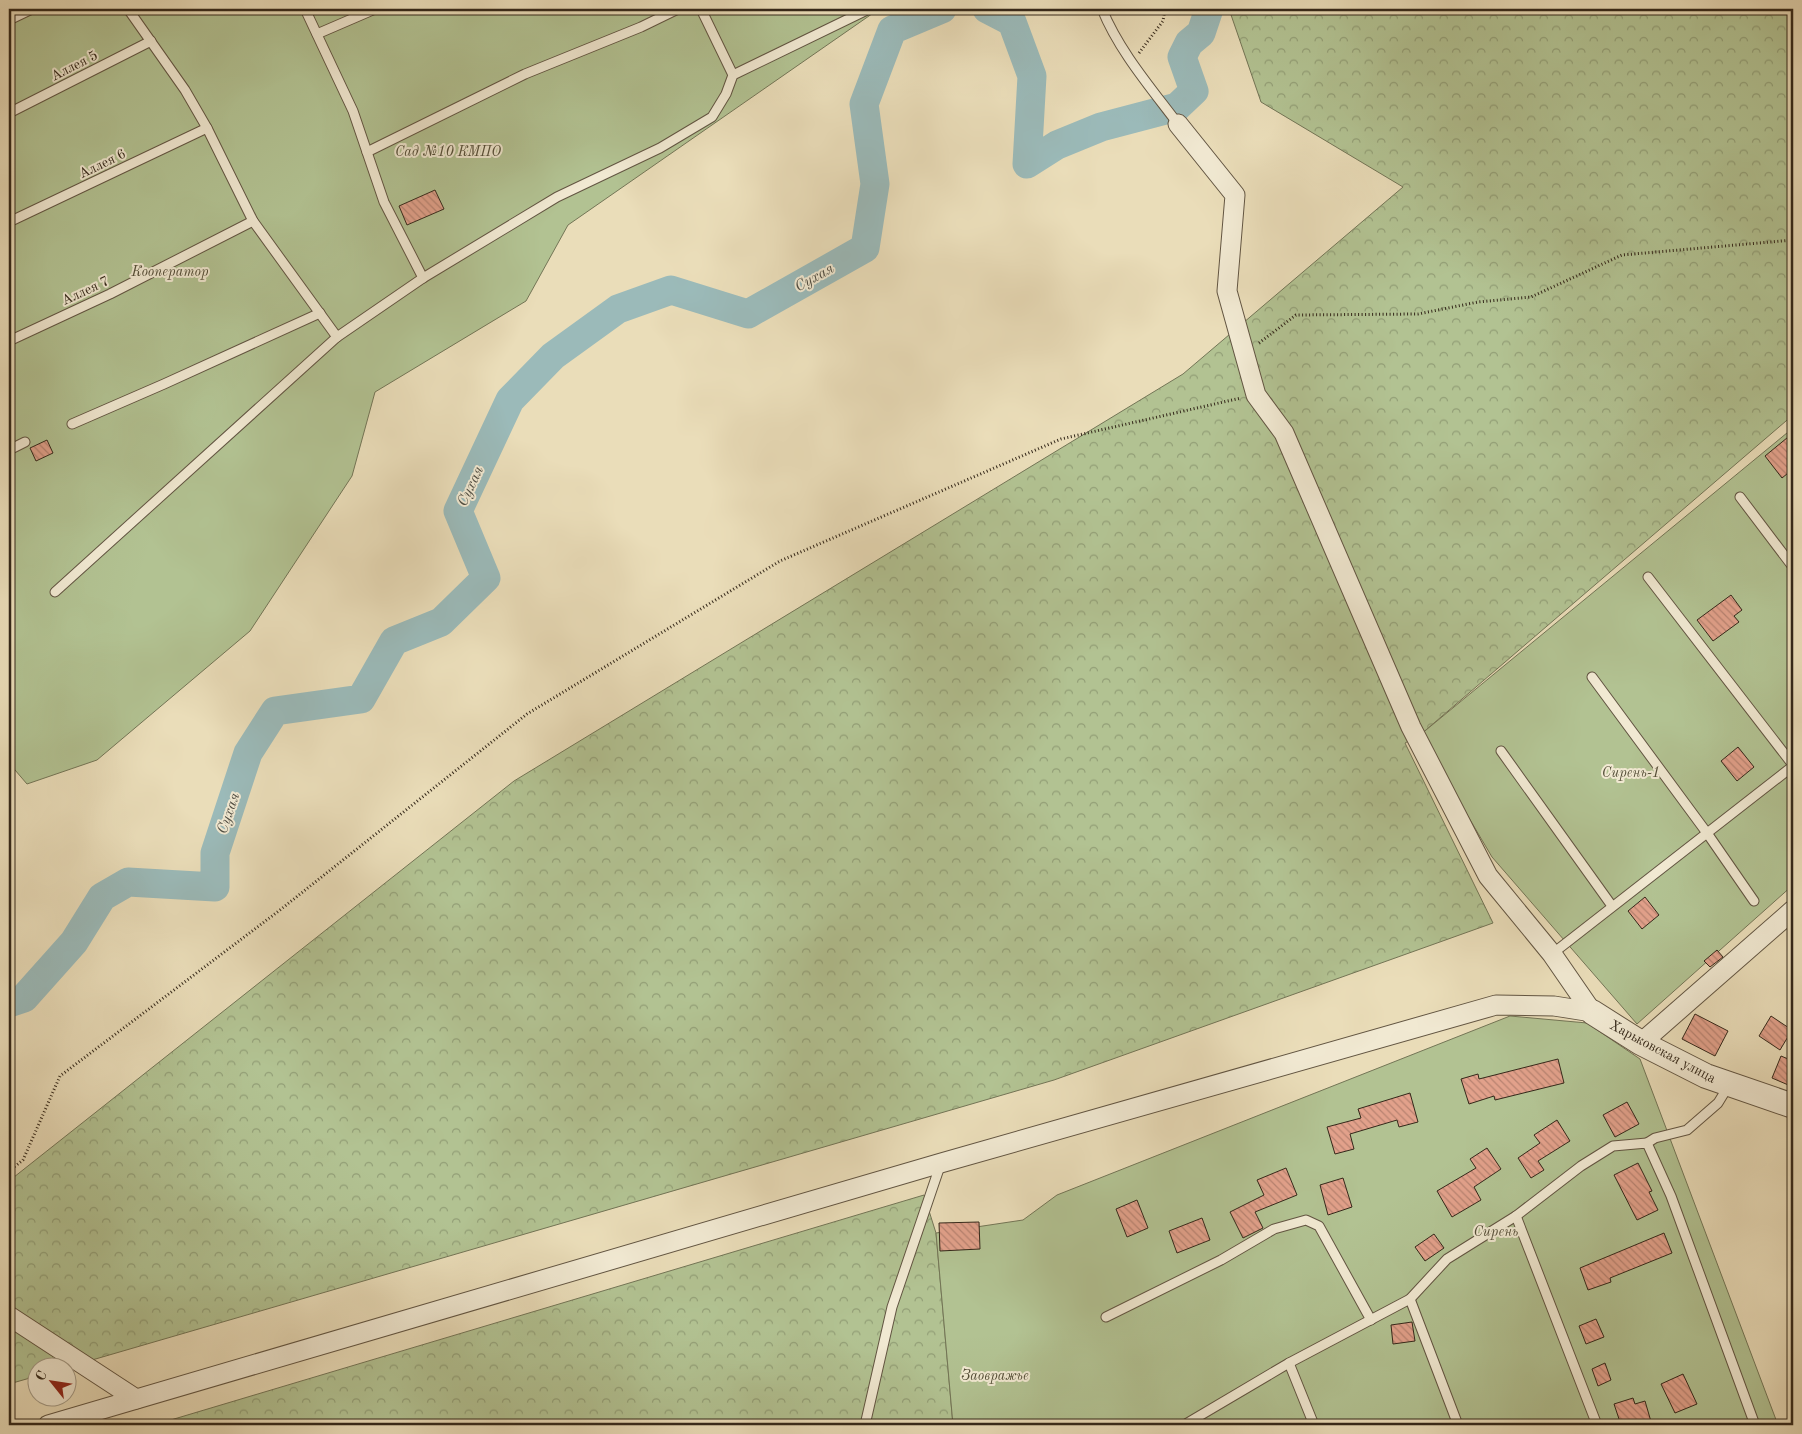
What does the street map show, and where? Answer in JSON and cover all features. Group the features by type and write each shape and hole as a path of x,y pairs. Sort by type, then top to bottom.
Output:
{"street":[{"path":"1178,124 1235,195 1227,292 1256,395 1284,432 1411,727 1488,876 1552,954 1592,1012"},
{"path":"1641,1042 1793,910"},
{"path":"48,1425 941,1163 1496,1005 1554,1006 1592,1012"},
{"name":"Харьковская улица","path":"1592,1012 1641,1042 1706,1076 1793,1106"},
{"path":"9,1316 136,1399"}],"lane":[{"path":"9,20 32,9"},
{"path":"128,9 185,90 207,128 252,221 337,337"},
{"path":"305,9 353,110 384,202 423,278"},
{"path":"317,34 375,9"},
{"path":"367,152 525,74 641,27 678,9"},
{"path":"701,9 733,75"},
{"path":"55,592 337,337 423,278 557,197 660,148 712,117 726,94 733,75 869,9"},
{"path":"1102,9 1109,26 1178,124"},
{"name":"Аллея 5","path":"9,113 151,41"},
{"name":"Аллея 6","path":"9,222 207,128"},
{"name":"Аллея 7","path":"9,340 110,294 252,221"},
{"path":"72,424 320,313"},
{"path":"9,450 25,442"},
{"path":"1740,497 1793,567"},
{"path":"1552,954 1793,766 1648,577"},
{"path":"1592,677 1707,833 1754,902"},
{"path":"1501,752 1612,906"},
{"path":"1184,1425 1289,1363 1410,1299 1446,1259 1516,1216 1581,1166 1613,1146 1647,1143 1656,1138 1687,1130 1718,1103 1729,1084"},
{"path":"1647,1143 1671,1196 1755,1425"},
{"path":"865,1425 892,1307 941,1163"},
{"path":"1516,1216 1597,1425"},
{"path":"1106,1317 1221,1260 1274,1229 1306,1220 1319,1226 1371,1320"},
{"path":"1410,1299 1458,1425"},
{"path":"1289,1363 1314,1425"}],"path":[{"path":"1133,61 1163,20 1165,9"},
{"path":"1245,354 1296,315 1418,314 1478,302 1531,297 1622,255 1793,240"},
{"path":"9,1171 23,1160 60,1076 280,910 527,714 789,557 1061,439 1256,395"}],"green space":[{"path":"9,9 879,9 568,225 526,301 375,392 352,476 250,631 97,760 27,784 9,763"},
{"path":"1229,9 1793,9 1793,415 1420,735 1405,743 1493,923 1054,1080 78,1364 78,1356 28,1356 28,1379 9,1384 9,1181 514,781 1183,374 1403,187 1261,102"},
{"name":"Сирень-1","path":"1793,428 1793,885 1637,1024 1492,857 1420,735"},
{"name":"Сирень","path":"1510,1016 1587,1023 1640,1059 1778,1425 953,1425 936,1233 1023,1220 1057,1195"},
{"path":"924,1195 936,1233 953,1425 154,1425"}],"building":[{"path":"435,190 444,209 407,225 399,206"},
{"path":"1793,433 1793,469 1782,478 1765,456"},
{"path":"47,440 53,453 36,461 30,448"},
{"path":"1731,595 1742,610 1734,616 1739,622 1713,641 1697,620"},
{"path":"1738,747 1754,767 1737,781 1721,761"},
{"path":"1645,897 1659,915 1642,929 1628,911"},
{"path":"1717,950 1723,957 1710,967 1704,961"},
{"path":"1695,1014 1728,1031 1715,1056 1682,1039"},
{"path":"1771,1016 1792,1030 1780,1050 1759,1036"},
{"path":"1781,1056 1793,1061 1793,1087 1772,1078"},
{"path":"1558,1059 1564,1083 1495,1100 1494,1096 1469,1104 1461,1079 1478,1074 1479,1079"},
{"path":"1410,1093 1418,1122 1399,1127 1397,1120 1350,1134 1354,1149 1335,1154 1327,1127 1361,1118 1358,1109"},
{"path":"1627,1102 1639,1124 1615,1137 1603,1115"},
{"path":"1557,1120 1570,1141 1538,1161 1544,1170 1531,1178 1518,1158 1540,1143 1534,1135"},
{"path":"1487,1148 1501,1169 1474,1187 1481,1200 1452,1217 1437,1191 1476,1168 1470,1159"},
{"path":"1638,1163 1652,1191 1649,1192 1658,1210 1637,1220 1614,1175"},
{"path":"1286,1168 1297,1195 1255,1212 1263,1228 1243,1238 1230,1212 1264,1195 1257,1180"},
{"path":"1343,1178 1352,1207 1328,1215 1320,1185"},
{"path":"1137,1200 1148,1228 1127,1237 1116,1209"},
{"path":"1202,1218 1210,1240 1177,1253 1169,1231"},
{"path":"979,1222 980,1249 940,1251 939,1223"},
{"path":"1664,1233 1672,1253 1610,1278 1611,1282 1588,1290 1580,1268"},
{"path":"1434,1234 1444,1248 1425,1261 1415,1247"},
{"path":"1596,1319 1604,1337 1586,1344 1579,1326"},
{"path":"1412,1322 1415,1341 1393,1344 1391,1325"},
{"path":"1605,1363 1611,1380 1598,1386 1592,1369"},
{"path":"1683,1374 1697,1404 1675,1413 1661,1384"},
{"path":"1633,1398 1635,1404 1645,1401 1652,1425 1621,1425 1614,1404"}],"waterway":[{"name":"Сухая","path":"9,1003 24,998 74,942 102,897 128,882 215,887 215,853 248,753 275,711 361,699 394,641 441,622 486,578 458,511 510,400 553,356 618,309 671,290 748,314 865,248 875,184 864,104 892,30 942,9"},
{"name":"Сухая","path":"987,9 1012,22 1032,76 1027,164 1057,145 1101,127 1177,107 1194,91 1182,57 1189,43 1201,33 1209,9"}],"park label":[{"name":"Сад №10 КМПО","path":"448,151"},
{"name":"Кооператор","path":"170,271"},
{"name":"Заовражье","path":"995,1375"}]}
